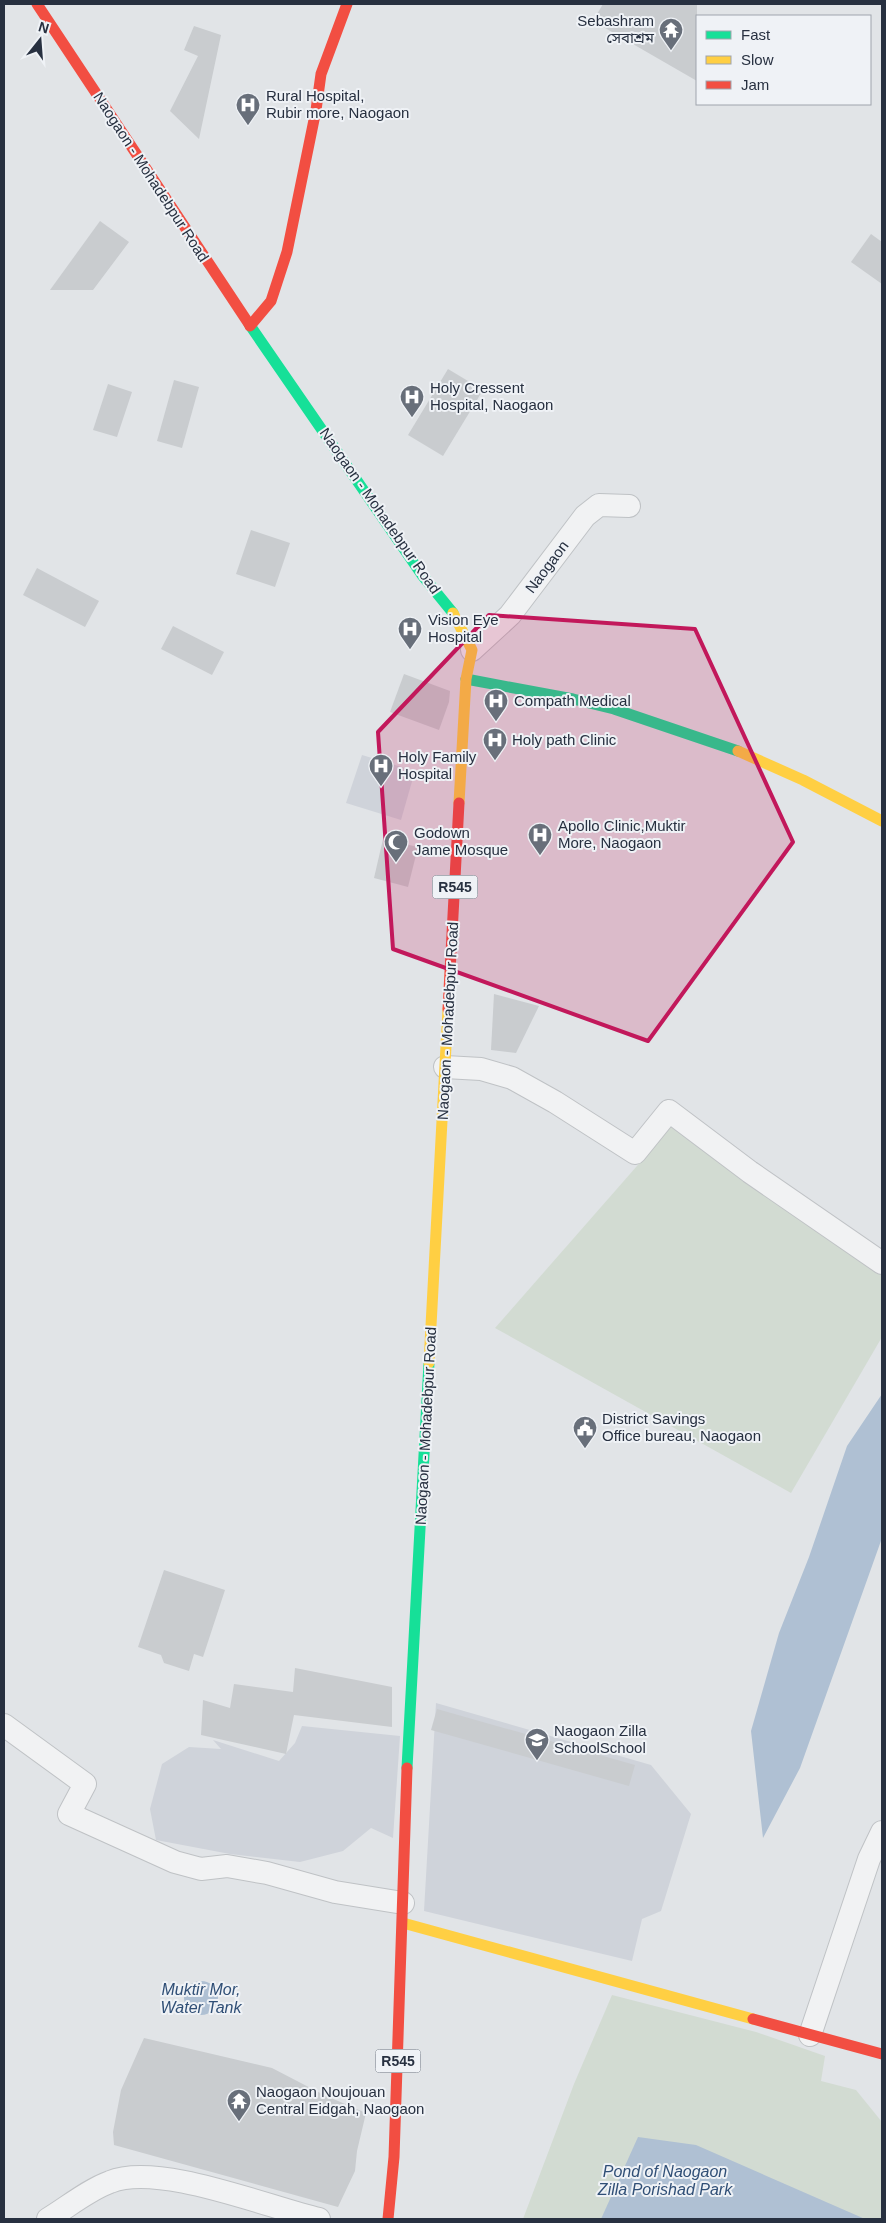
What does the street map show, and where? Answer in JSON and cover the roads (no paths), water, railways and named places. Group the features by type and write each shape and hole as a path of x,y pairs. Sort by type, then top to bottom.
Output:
{"main road":[{"name":"Naogaon - Mohadebpur Road","path":"37,4 250,326 352,471 422,575 457,618 472,650 466,678 420,1549 408,1725 403,1913"},
{"path":"250,326 271,301 287,252 316,110 321,74 347,4"},
{"path":"466,678 614,709 744,753 803,780 882,821"},
{"path":"403,1913 882,2054"},
{"name":"R545","path":"388,2219 394,2157 403,1913"}],"street":[{"name":"Naogaon","path":"472,650 510,615 585,516 599,505 630,506"},
{"path":"445,1067 481,1069 512,1078 556,1102 635,1153 668,1111 750,1172 882,1263"},
{"path":"4,1725 85,1784 69,1814 175,1862 202,1869 228,1866 267,1873 403,1913"},
{"path":"810,2034 870,1859 882,1832"},
{"path":"48,2219 109,2182 127,2177 147,2176 188,2182 319,2219"}],"water":[{"path":"882,1394 882,1538 800,1768 763,1838 751,1731 779,1633 809,1557 847,1446"},
{"name":"Muktir Mor, Water Tank","path":"201,1981 213,1986 218,1998 213,2010 201,2015 189,2010 184,1998 189,1986"},
{"name":"Pond of Naogaon Zilla Porishad Park","path":"638,2137 696,2145 865,2219 601,2219"}],"place":[{"name":"Sebashram সেবাশ্রম","path":"671,51"},
{"name":"Rural Hospital, Rubir more, Naogaon","path":"248,126"},
{"name":"Holy Cressent Hospital, Naogaon","path":"412,418"},
{"name":"Vision Eye Hospital","path":"410,650"},
{"name":"Compath Medical","path":"496,722"},
{"name":"Holy path Clinic","path":"495,761"},
{"name":"Holy Family Hospital","path":"381,787"},
{"name":"Apollo Clinic,Muktir More, Naogaon","path":"540,856"},
{"name":"Godown Jame Mosque","path":"396,863"},
{"name":"District Savings Office bureau, Naogaon","path":"585,1449"},
{"name":"Naogaon Zilla SchoolSchool","path":"537,1761"},
{"name":"Naogaon Noujouan Central Eidgah, Naogaon","path":"239,2122"}]}
